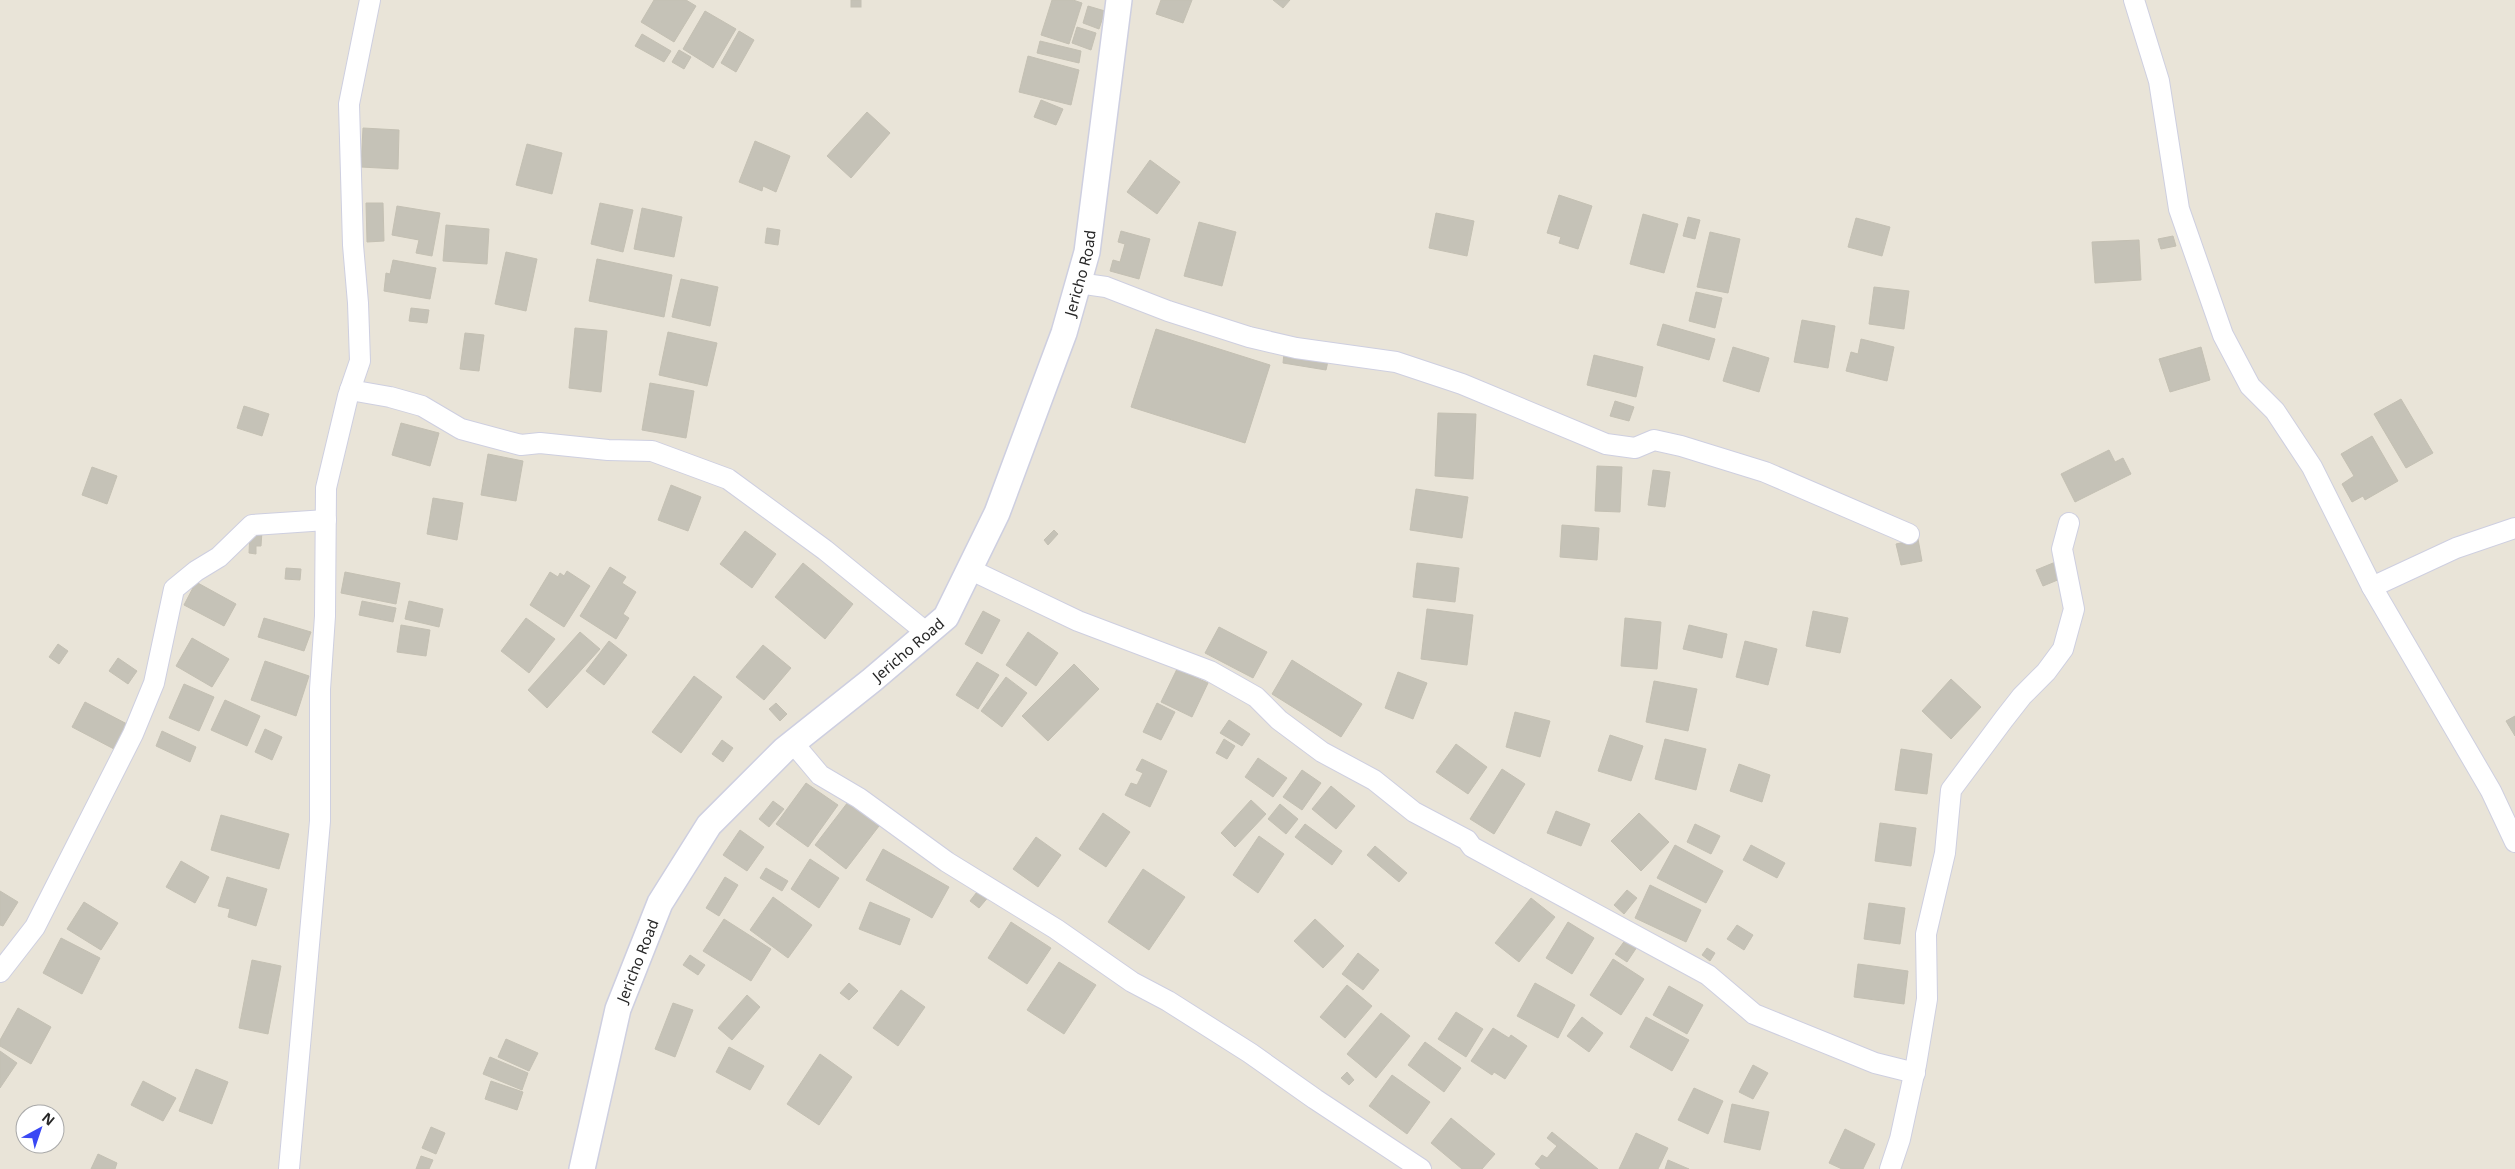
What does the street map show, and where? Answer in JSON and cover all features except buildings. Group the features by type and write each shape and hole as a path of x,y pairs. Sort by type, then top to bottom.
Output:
{"street":[{"path":"289,1169 320,821 320,689 325,616 326,488 350,390 360,361 353,245 349,104 370,0"},
{"name":"Jericho Road","path":"582,1169 618,1009 660,903 709,825 793,743 872,680 946,616 997,513 1064,333 1087,252 1119,0"},
{"path":"2134,0 2159,81 2179,209 2223,336 2250,386 2275,411 2312,467 2372,587 2490,791 2515,842"},
{"path":"1078,283 1106,287 1168,311 1249,337 1305,349 1396,362 1462,384 1606,444 1635,448 1654,440 1681,446 1764,472 1909,534"},
{"path":"350,390 390,397 422,406 460,429 521,445 540,443 608,450 652,451 728,479 825,550 927,633"},
{"path":"0,972 35,927 133,734 154,683 174,589 196,570 218,557 252,525 326,520"},
{"path":"1890,1169 1900,1139 1915,1073 1927,999 1926,934 1945,852 1951,790 2004,718 2022,696 2046,672 2063,650 2074,609 2062,549 2069,523"},
{"path":"2372,587 2456,548 2515,528"},
{"path":"969,569 1078,621 1210,671 1256,696 1279,720 1322,752 1374,780 1414,812 1467,840 1472,847 1708,975 1754,1014 1875,1062 1915,1073"},
{"path":"793,743 820,775 859,798 947,862 1056,929 1132,982 1168,1001 1250,1053 1315,1099 1421,1169"}]}
